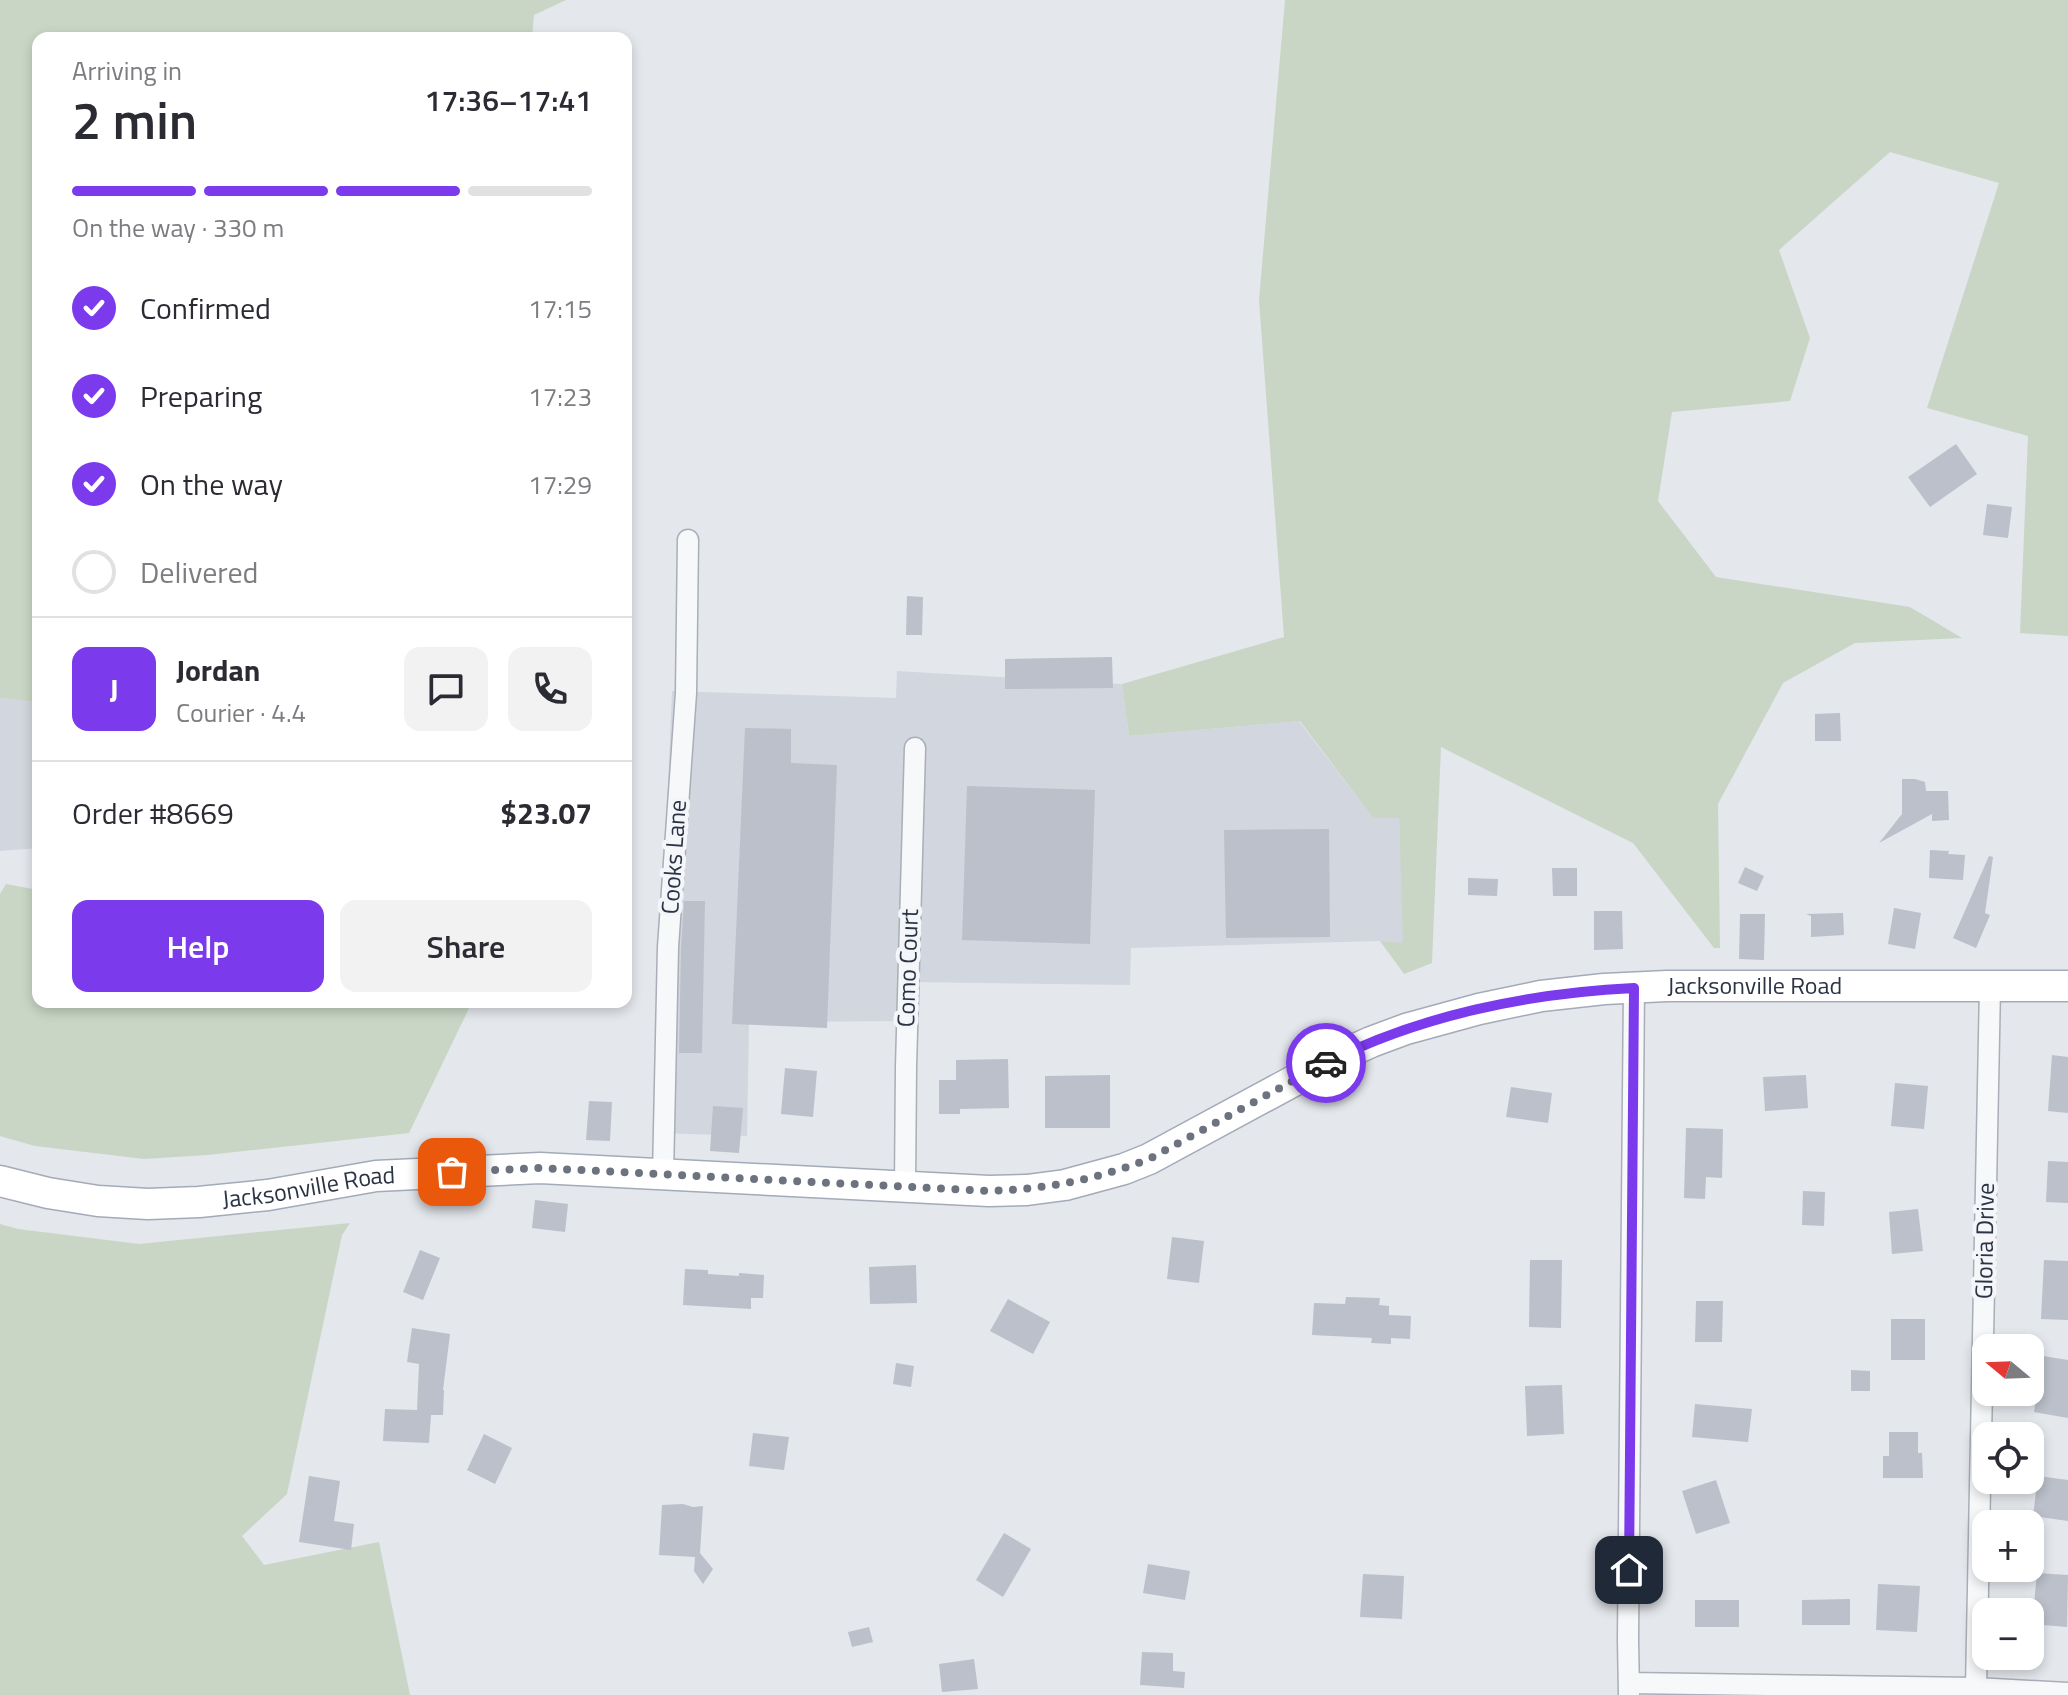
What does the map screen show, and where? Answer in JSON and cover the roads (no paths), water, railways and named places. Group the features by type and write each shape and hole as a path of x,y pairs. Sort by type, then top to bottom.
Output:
{"main road":[{"name":"Jacksonville Road","path":"0,1181 98,1201 148,1204 268,1195 376,1176 540,1168 989,1191 1027,1190 1065,1185 1149,1159 1371,1042 1479,1009 1541,996 1634,988 2068,986"}],"street":[{"name":"Cooks Lane","path":"663,1175 669,933 686,693 688,540"},
{"name":"Como Court","path":"905,1187 915,748"},
{"name":"Gloria Drive","path":"1976,1688 1990,986"},
{"path":"1634,988 1629,1689 1976,1688 2068,1693"}]}
